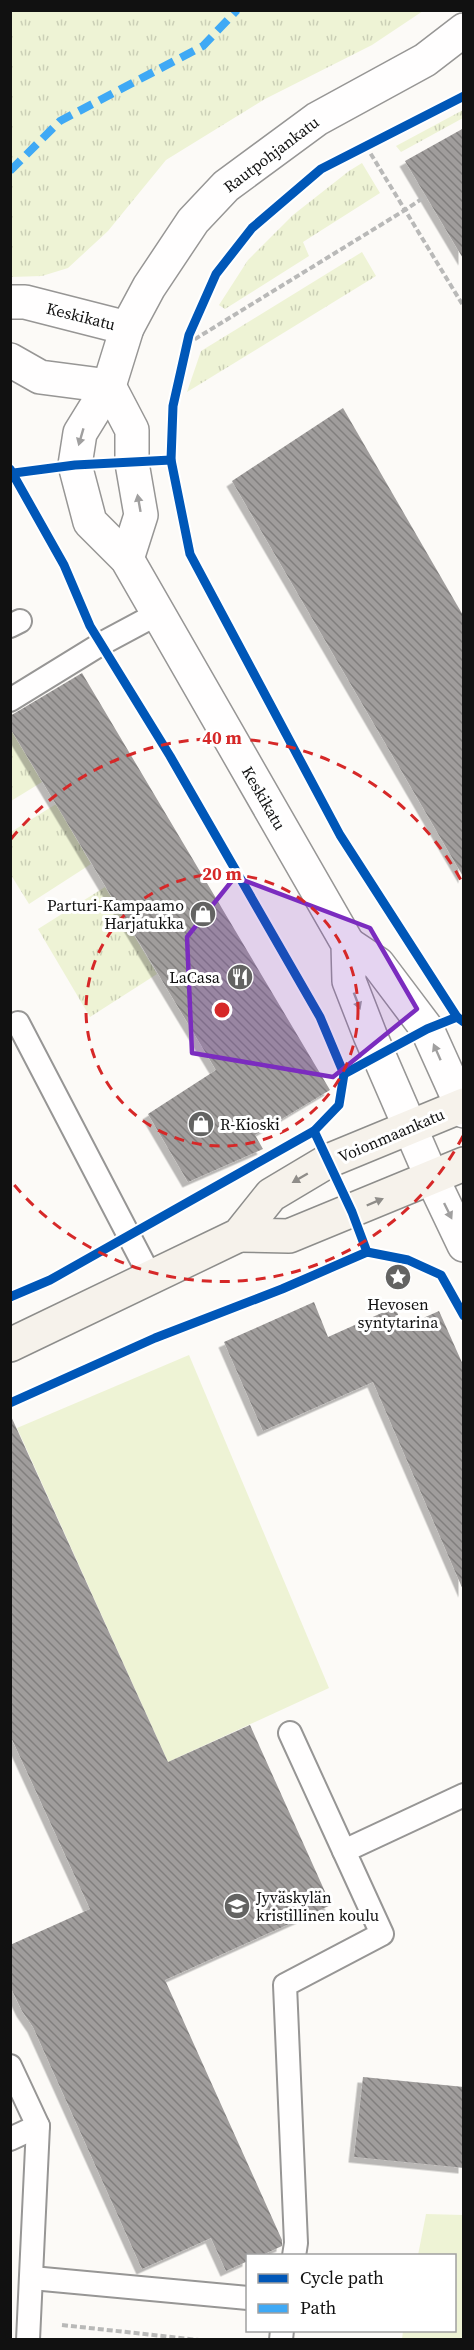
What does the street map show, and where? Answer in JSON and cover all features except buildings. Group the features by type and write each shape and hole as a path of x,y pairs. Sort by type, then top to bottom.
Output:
{"main road":[{"name":"Voionmaankatu","path":"10,1345 239,1235 271,1195 328,1161 410,1126 463,1107"},
{"name":"Voionmaankatu","path":"239,1235 289,1236 464,1164"}],"street":[{"name":"Rautpohjankatu","path":"127,328 149,286 193,221 226,186 317,119 425,60 464,30"},
{"name":"Keskikatu","path":"10,302 25,302 127,328 109,386 80,433 75,465 90,522 127,559 348,944 378,964 427,1029 463,1107"},
{"path":"10,360 40,377 109,386 132,430 132,463 141,515 127,559"},
{"name":"Keskikatu","path":"348,944 350,981 378,1055 464,1245"}],"lane":[{"path":"10,700 101,644 157,614"},
{"path":"18,1023 151,1278"},
{"path":"290,1733 382,1934 285,1985 296,2242 294,2254"},
{"path":"344,1851 464,1795"},
{"path":"10,2066 38,2126 29,2331"},
{"path":"10,2139 38,2126"},
{"path":"32,2277 246,2298"}],"path":[{"path":"376,141 361,148 405,210 464,307"},
{"path":"187,344 426,196"},
{"path":"185,354 194,325"},
{"path":"29,2331 199,2340"}],"highlighted area":[{"path":"235,877 370,928 417,1009 333,1077 192,1053 187,937"}],"green space":[{"path":"10,11 423,11 372,45 265,99 166,160 108,231 68,268 42,276 11,277"},
{"path":"463,110 463,118 401,152 396,146"},
{"path":"362,163 380,193 303,242 309,256 225,309 219,305 248,260 293,215"},
{"path":"362,252 376,276 187,392 201,351"},
{"path":"10,728 42,782 11,801 10,801"},
{"path":"56,804 91,864 29,904 11,875 11,832"},
{"path":"105,887 157,974 90,1017 38,929"},
{"path":"189,1355 329,1688 168,1762 17,1428"},
{"path":"426,2214 463,2215 463,2339 402,2339 403,2332 456,2332 456,2254 418,2254"}],"marked path":[{"path":"10,171 60,121 203,46 237,10"}],"cycle path":[{"path":"457,1017 340,835 190,554 171,460 173,406 189,335 216,274 252,228 321,169 464,96"},
{"path":"14,473 75,465 171,460"},
{"path":"10,469 64,565 90,626 170,756 320,1017 344,1074"},
{"path":"10,1297 50,1280 314,1131 339,1105 344,1074 427,1029 457,1017 464,1022"},
{"path":"314,1131 352,1212 367,1252"},
{"path":"10,1403 155,1338 282,1289 367,1252 408,1260 441,1275 464,1316"}],"place":[{"name":"Parturi-Kampaamo Harjatukka","path":"203,914"},
{"name":"LaCasa","path":"240,977"},
{"name":"R-Kioski","path":"201,1124"},
{"name":"Hevosen syntytarina","path":"398,1277"},
{"name":"Jyväskylän kristillinen koulu","path":"237,1906"}]}
